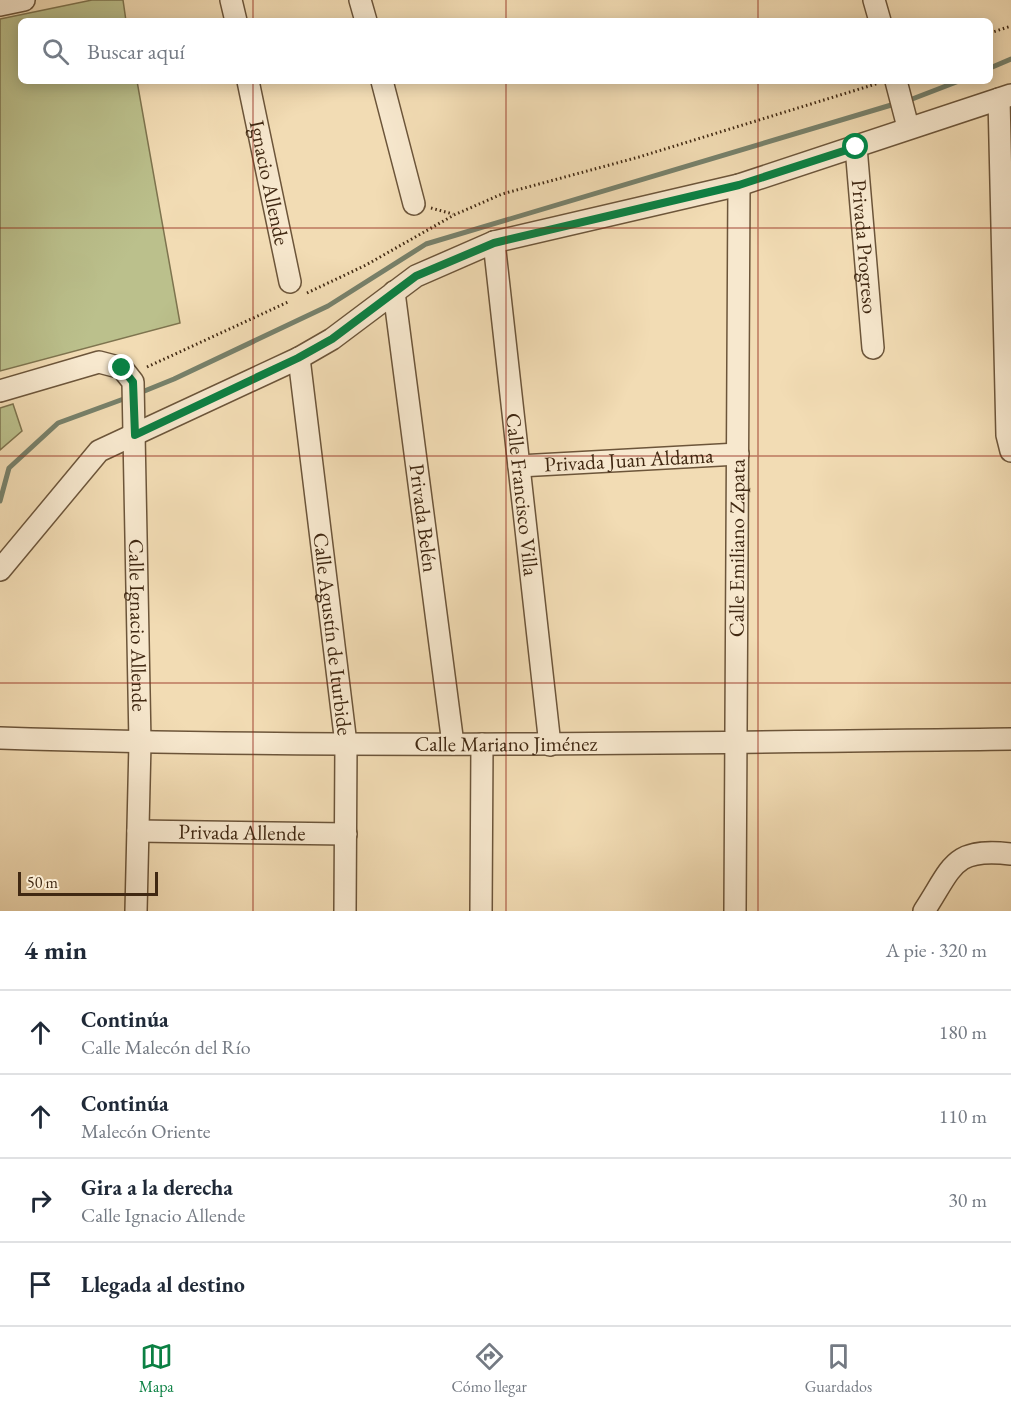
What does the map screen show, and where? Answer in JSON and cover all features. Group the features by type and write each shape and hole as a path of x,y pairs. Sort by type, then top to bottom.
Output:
{"street":[{"path":"0,5 24,0"},
{"path":"231,0 235,18"},
{"path":"360,0 365,18"},
{"path":"874,0 879,18"},
{"name":"Ignacio Allende","path":"249,84 296,292"},
{"path":"383,84 414,204"},
{"path":"893,84 907,121"},
{"path":"0,570 99,451 298,358 332,339 416,276 494,243 739,185 856,147 907,121 1005,97 1007,435 1011,451"},
{"name":"Privada Progreso","path":"856,147 873,348"},
{"name":"Calle Emiliano Zapata","path":"735,911 739,185"},
{"name":"Calle Francisco Villa","path":"494,243 550,745"},
{"name":"Privada Belén","path":"394,292 453,744"},
{"name":"Calle Agustín de Iturbide","path":"298,358 346,744 345,911"},
{"path":"0,391 99,362 122,368 131,379"},
{"name":"Calle Ignacio Allende","path":"131,379 135,435 140,742 136,911"},
{"name":"Privada Juan Aldama","path":"519,466 738,454"},
{"name":"Calle Mariano Jiménez","path":"0,738 140,742 550,745 1011,739"},
{"path":"481,911 482,744"},
{"name":"Privada Allende","path":"138,831 346,834"},
{"path":"924,911 957,860 971,853 986,851 1011,854"}],"path":[{"path":"993,32 1011,26"},
{"path":"131,379 296,292 366,265 454,214 501,194 893,84"}],"green space":[{"path":"92,0 123,0 126,18 18,18 18,84 138,84 180,323 0,371 0,19"},
{"path":"13,404 22,431 0,450 0,408"}],"waterway":[{"path":"993,67 1011,59"},
{"path":"907,101 951,84"},
{"path":"137,394 174,379 328,306 426,244 898,103"},
{"path":"0,501 9,468 58,423 129,397"}],"route":[{"path":"122,368 133,382 135,435 298,358 332,339 416,276 494,243 739,185 856,147"}]}
